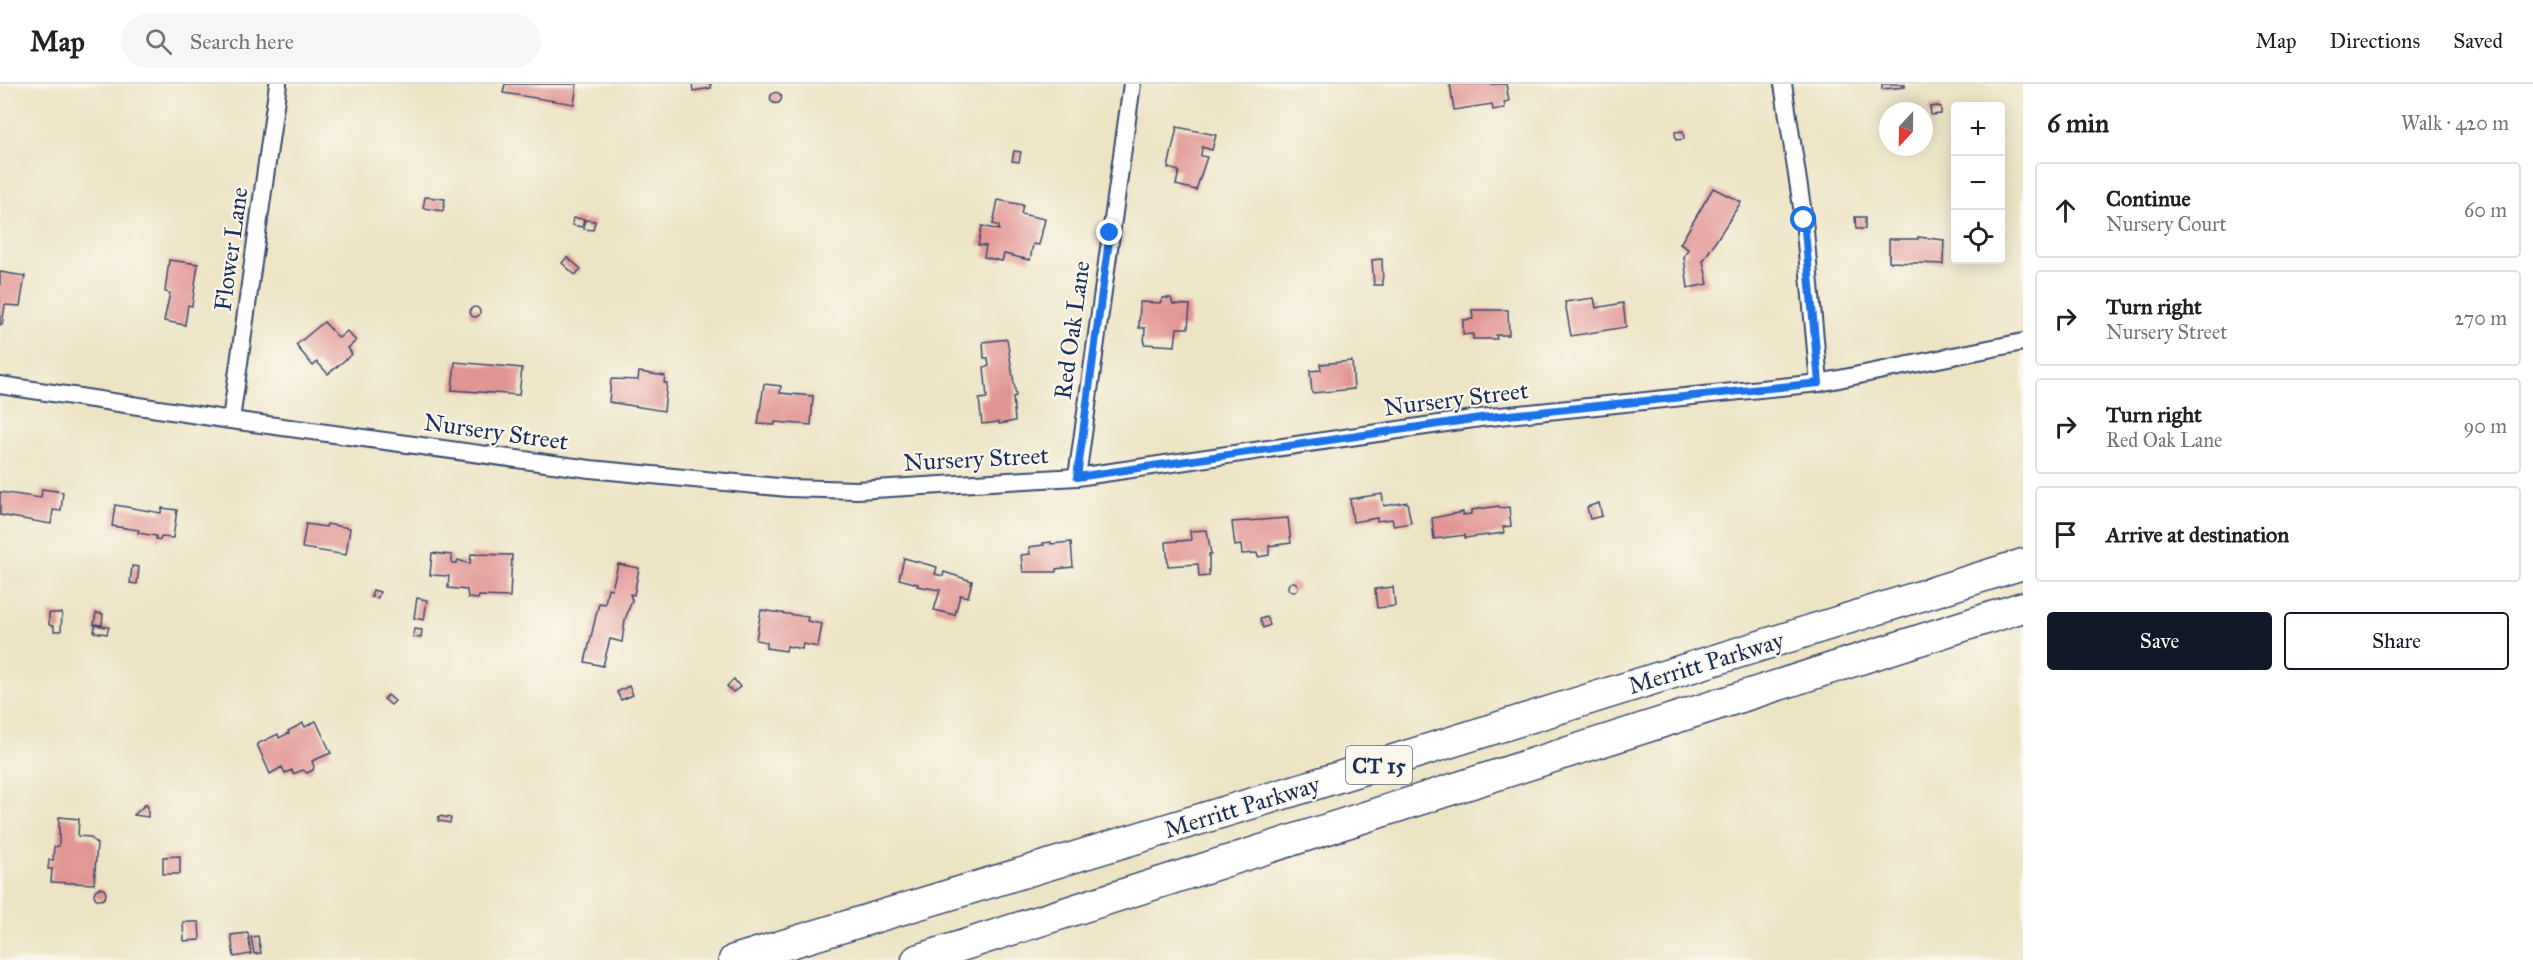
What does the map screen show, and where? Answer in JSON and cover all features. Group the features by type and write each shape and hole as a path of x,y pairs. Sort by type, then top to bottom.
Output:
{"highway":[{"name":"Merritt Parkway","path":"734,960 1313,785 2023,564"},
{"name":"Merritt Parkway","path":"916,960 2023,607"}],"street":[{"name":"Flower Lane","path":"231,420 278,84"},
{"name":"Red Oak Lane","path":"1077,477 1132,84"},
{"path":"1783,84 1804,220 1819,383"},
{"name":"Nursery Street","path":"0,385 590,470 788,488 857,490 1077,477 1480,418 1819,383 2023,342"}],"building":[{"path":"505,84 577,84 574,104 503,93"},
{"path":"692,84 711,84 711,88 693,91"},
{"path":"1450,84 1506,84 1509,101 1504,102 1505,108 1493,110 1492,104 1454,110"},
{"path":"1882,84 1905,84 1905,87 1882,89"},
{"path":"776,93 780,94 780,102 776,103 772,102 771,98 772,94"},
{"path":"1933,107 1941,107 1941,114 1933,115"},
{"path":"1177,127 1216,135 1212,150 1202,147 1201,156 1207,157 1196,190 1176,185 1179,171 1168,168"},
{"path":"1683,131 1684,139 1676,140 1675,132"},
{"path":"1014,151 1021,152 1019,162 1012,161"},
{"path":"1713,188 1741,202 1703,261 1708,284 1688,288 1684,257 1688,249 1680,244"},
{"path":"425,197 445,199 443,211 423,208"},
{"path":"998,200 1023,205 1021,214 1045,219 1039,245 1033,244 1030,260 1004,254 1002,261 984,257 986,246 978,245 982,226 999,230 999,226 993,224"},
{"path":"1855,217 1865,217 1865,229 1856,229"},
{"path":"573,218 584,219 582,227 572,225"},
{"path":"585,220 595,221 593,230 584,229"},
{"path":"1918,237 1944,240 1943,264 1889,262 1889,239 1918,239"},
{"path":"567,257 581,269 575,275 562,263"},
{"path":"1382,259 1383,285 1374,285 1372,260"},
{"path":"169,260 198,264 192,306 188,305 185,325 164,321 170,293 165,292"},
{"path":"0,272 25,276 20,306 5,305 2,325 0,325"},
{"path":"1163,298 1171,298 1173,304 1190,305 1188,328 1177,328 1175,346 1144,344 1145,328 1139,328 1140,302 1160,303"},
{"path":"1594,298 1596,308 1623,303 1626,327 1571,336 1565,302"},
{"path":"475,307 479,308 479,316 475,317 471,316 470,312 471,308"},
{"path":"1472,310 1508,310 1509,335 1496,335 1497,339 1473,339 1473,334 1463,335 1463,320 1473,319"},
{"path":"324,322 339,338 347,331 356,341 348,348 352,354 328,374 317,362 313,366 296,345"},
{"path":"1007,339 1016,396 1013,397 1015,421 982,424 979,399 987,398 984,367 989,366 988,358 984,358 983,342"},
{"path":"1352,361 1354,389 1312,393 1310,371 1321,370 1320,364"},
{"path":"455,362 522,368 519,395 452,390"},
{"path":"639,372 665,376 664,383 667,383 664,411 609,402 611,379 638,380"},
{"path":"764,384 781,386 780,393 813,396 811,425 775,422 775,425 758,424"},
{"path":"42,489 63,492 61,511 53,510 51,524 0,515 0,492 41,498"},
{"path":"1382,494 1384,506 1407,502 1411,523 1394,526 1392,519 1377,521 1377,518 1353,522 1350,499"},
{"path":"1599,503 1602,516 1590,519 1587,507"},
{"path":"115,505 161,513 162,508 177,510 173,538 161,537 160,540 156,539 156,536 138,533 139,530 112,526"},
{"path":"1499,506 1500,508 1509,507 1511,526 1503,527 1504,533 1434,539 1432,518 1463,512 1463,515 1471,514 1471,510"},
{"path":"1288,518 1291,543 1269,546 1269,555 1258,557 1257,553 1242,554 1241,545 1235,546 1232,522"},
{"path":"306,524 326,527 327,524 350,528 346,555 302,548"},
{"path":"1207,530 1211,554 1209,554 1209,576 1199,577 1198,564 1168,566 1166,542 1191,540 1190,531"},
{"path":"1051,542 1051,544 1071,542 1073,567 1056,569 1056,572 1023,572 1021,555 1030,554 1029,547"},
{"path":"432,553 452,555 452,563 457,563 458,560 470,564 471,554 512,555 510,597 468,598 467,590 448,588 449,576 430,575"},
{"path":"904,558 937,567 935,574 943,576 944,572 972,581 968,597 960,595 955,615 934,610 940,590 917,586 918,584 899,579"},
{"path":"618,564 639,568 634,595 630,594 632,600 625,620 622,642 610,639 603,666 585,662 599,603 605,604 608,588 612,589"},
{"path":"132,566 139,567 137,584 130,583"},
{"path":"1293,582 1298,587 1293,592 1288,587"},
{"path":"1393,587 1395,606 1377,608 1375,589"},
{"path":"373,590 380,592 378,598 371,597"},
{"path":"417,598 427,600 424,620 414,618"},
{"path":"761,610 808,617 807,621 822,624 818,647 803,644 802,649 787,646 786,651 766,648 767,642 756,640"},
{"path":"49,613 62,613 61,631 54,631 54,626 49,625"},
{"path":"96,613 103,614 102,625 94,624"},
{"path":"1267,617 1270,625 1263,628 1260,619"},
{"path":"95,625 109,627 107,634 94,632"},
{"path":"414,629 422,630 421,638 413,637"},
{"path":"734,679 740,687 733,692 727,686"},
{"path":"629,686 633,695 621,700 617,692"},
{"path":"388,695 395,701 391,705 384,699"},
{"path":"316,721 331,753 312,761 313,770 307,773 303,770 293,774 292,770 285,773 282,767 270,774 257,744 278,734 279,738 303,723 305,727"},
{"path":"146,804 148,817 134,815"},
{"path":"439,816 451,818 450,823 438,821"},
{"path":"59,817 79,819 78,836 90,837 97,844 94,884 51,882 52,869 48,869 49,860 53,860 54,847 59,846"},
{"path":"180,856 180,874 163,874 163,857"},
{"path":"102,888 106,894 102,900 98,900 94,892"},
{"path":"183,922 199,922 200,940 184,941"},
{"path":"248,933 251,954 234,957 231,935"},
{"path":"258,936 261,953 254,954 251,937"}],"route":[{"path":"1110,233 1077,477 1480,418 1819,383 1804,220"}]}
